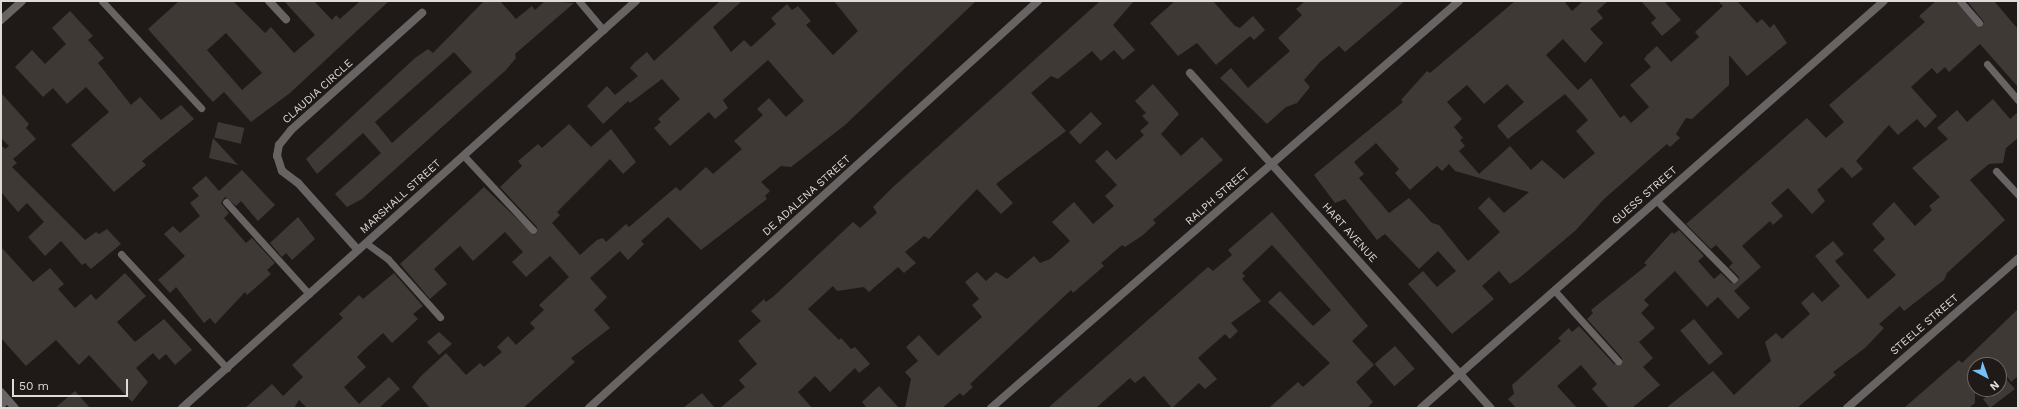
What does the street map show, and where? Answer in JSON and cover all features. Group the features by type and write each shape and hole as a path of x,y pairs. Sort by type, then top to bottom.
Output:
{"street":[{"path":"1,20 22,1"},
{"path":"269,1 286,19"},
{"name":"MARSHALL STREET","path":"182,408 636,1"},
{"name":"DE ADALENA STREET","path":"590,408 1038,1"},
{"name":"RALPH STREET","path":"991,408 1458,1"},
{"name":"GUESS STREET","path":"1420,408 1884,1"},
{"name":"CLAUDIA CIRCLE","path":"358,250 298,183 282,171 277,156 279,145 290,130 422,13"},
{"name":"HART AVENUE","path":"1190,73 1492,408"},
{"name":"STEELE STREET","path":"1847,408 2018,259"},
{"path":"1,392 4,402 15,408"}],"lane":[{"path":"102,1 202,108"},
{"path":"579,1 603,30"},
{"path":"1960,1 1979,22"},
{"path":"1987,64 2018,100"},
{"path":"464,156 533,230"},
{"path":"1996,171 2018,195"},
{"path":"1656,200 1734,279"},
{"path":"226,202 309,294"},
{"path":"366,243 388,259 440,317"},
{"path":"121,254 227,368"},
{"path":"1554,290 1618,361"}],"building":[{"path":"179,1 233,1 265,33 271,27 294,53 315,35 284,1 314,1 332,20 336,15 340,19 360,1 389,1 290,93 251,122 224,92 213,102 148,29","holes":["226,33 262,73 242,90 207,50"]},
{"path":"484,1 500,1 516,19 532,6 535,10 545,1 574,3 515,54 516,58 506,70 362,199 347,207 335,194 381,153 363,133 317,174 306,159 415,58 428,49 433,53","holes":["454,52 472,72 392,143 375,122"]},
{"path":"720,1 742,1 713,27 731,52 744,40 751,47 776,24 771,18 787,4 792,10 798,6 811,21 806,25 833,55 858,31 834,1 976,1 845,125 791,167 781,166 761,182 770,191 765,196 767,199 701,250 668,217 641,241 644,244 628,260 620,251 590,278 607,297 594,310 610,328 571,358 575,362 523,408 430,408 412,387 421,376 446,353 466,375 480,363 484,367 502,352 497,347 508,336 516,345 535,328 530,323 544,310 539,305 569,277 550,256 526,277 512,262 523,252 505,232 473,261 460,246 444,260 434,269 447,284 430,299 400,264 484,187 534,235 537,227 500,187 522,166 518,161 538,144 542,148 569,124 591,147 611,129 636,162 623,174 610,159 557,212 560,215 552,223 580,255 597,240 603,238 606,242 626,224 629,227 676,187 680,191 706,167 713,174 742,149 734,141 763,115 757,109 769,98 786,117 804,101 768,60 723,100 728,108 715,119 709,112 670,146 654,128 661,122 658,119 680,99 662,79 630,103 628,101 603,124 587,106 607,86 615,95 638,76 630,68 634,63 647,52 654,61"},
{"path":"1100,1 1134,1 1113,25 1135,50 1123,60 1114,50 1101,61 1092,51 1058,79 1051,76 1031,93 1066,131 996,184 1013,203 1001,214 977,189 929,239 924,236 905,252 916,263 904,273 898,267 869,292 864,287 837,291 833,286 808,309 839,340 841,338 851,349 855,347 870,364 859,373 855,368 830,392 815,376 798,392 812,408 720,408 745,387 739,380 757,364 738,341 761,321 751,311 764,299 766,302 774,296 853,222 860,228 877,213 873,207 893,187"},
{"path":"1175,1 1213,1 1235,26 1240,28 1253,16 1265,30 1254,40 1250,36 1216,65 1197,43 1178,56 1150,23"},
{"path":"1305,1 1405,1 1345,52 1339,46 1320,62 1304,80 1310,87 1297,103 1286,107 1267,124 1220,78 1231,68 1248,88 1290,51 1278,38 1302,15 1296,9"},
{"path":"1515,1 1564,1 1572,11 1583,1 1608,1 1597,11 1603,18 1590,29 1603,43 1585,63 1563,39 1546,55 1578,90 1591,78 1620,118 1624,115 1631,123 1649,107 1630,85 1651,67 1644,59 1657,46 1671,62 1699,37 1695,32 1723,6 1718,1 1737,1 1757,23 1762,19 1770,28 1774,24 1787,43 1747,76 1729,55 1729,85 1692,119 1686,118 1676,134 1680,138 1670,147 1667,144 1604,199 1576,230 1518,279 1510,284 1499,271 1482,286 1494,299 1452,334 1408,284 1423,271 1437,287 1456,271 1438,251 1419,269 1385,234 1377,240 1345,199 1335,203 1314,175 1403,102 1401,100 1427,71 1430,73","holes":["1507,84 1524,102 1497,126 1508,139 1565,94 1588,120 1576,131 1595,153 1564,179 1542,160 1531,170 1510,146 1479,174 1459,151 1465,146 1460,140 1463,138 1454,127 1462,119 1447,102 1467,85 1484,104","1376,143 1399,169 1395,173 1410,190 1437,166 1442,171 1449,164 1455,171 1529,192 1504,213 1489,197 1478,208 1500,232 1468,261 1439,225 1432,223 1409,198 1389,213 1359,178 1364,174 1354,162"]},
{"path":"1641,1 1664,1 1681,20 1662,36 1651,23 1656,18"},
{"path":"1936,1 1955,1 1980,28 1984,22 1967,1 1994,1 2018,29 2018,87 1980,44 1949,72 1945,67 1937,74 1932,68 1911,87 1937,116 1925,128 1917,119 1898,135 1889,125 1856,161 1863,169 1852,178 1842,167 1817,190 1825,201 1812,214 1788,188 1771,203 1783,216 1773,225 1770,221 1742,246 1761,267 1734,291 1750,308 1738,319 1718,297 1707,307 1675,271 1644,300 1649,305 1641,313 1655,328 1639,342 1653,358 1643,367 1660,385 1632,408 1609,408 1592,389 1597,384 1581,365 1557,386 1577,408 1516,408 1508,399 1514,394 1512,385 1561,341 1558,338 1569,328 1572,332 1579,326 1614,364 1622,364 1622,358 1587,319 1593,313 1591,310 1647,265 1644,263 1672,232 1674,234 1679,230 1704,256 1698,261 1714,279 1721,273 1731,283 1737,283 1739,277 1729,267 1733,263 1716,245 1711,249 1686,224 1807,118 1826,138 1844,122 1829,105 1925,22 1919,16"},
{"path":"70,11 93,36 88,40 104,58 98,63 131,105 140,97 161,120 181,105 194,119 142,161 146,165 114,192 71,145 109,112 86,87 67,104 53,88 43,97 15,67 32,50 45,64 66,44 52,28"},
{"path":"1153,84 1179,114 1161,134 1181,156 1202,137 1223,160 1153,220 1156,223 1143,235 1125,247 1122,245 1101,263 1104,266 1073,293 1071,290 970,384 973,387 963,396 960,393 942,408 905,408 911,379 905,372 918,361 906,347 919,335 938,356 982,317 972,305 979,299 965,282 977,272 986,281 996,272 1007,279 1034,256 1040,263 1050,259 1070,241 1052,222 1074,202 1093,224 1114,206 1105,196 1117,185 1095,161 1107,150 1116,160 1144,135 1140,131 1149,123 1142,116 1146,113 1135,101"},
{"path":"1,93 29,124 26,128 36,139 13,159 17,163 12,167 85,240 96,232 99,234 107,229 121,244 91,269 85,263 82,265 61,241 45,256 28,237 44,222 27,203 18,212 1,192 1,145 5,149 9,146 1,138"},
{"path":"1993,99 2010,119 2018,112 2018,138 2006,148 2003,163 1989,164 1970,180 2005,220 1947,273 1944,280 1904,311 1900,306 1879,324 1884,328 1865,348 1833,372 1836,375 1797,408 1666,408 1713,371 1734,395 1771,361 1765,342 1776,333 1782,339 1810,314 1801,303 1813,292 1822,302 1840,286 1815,256 1833,241 1844,254 1835,261 1868,299 1896,275 1873,250 1885,239 1872,224 1894,202 1915,226 1932,210 1929,206 1940,197 1912,168 1948,139 1937,128 1957,110 1967,122"},
{"path":"1091,112 1102,124 1080,144 1069,132"},
{"path":"218,122 244,128 241,144 214,138"},
{"path":"213,138 238,165 209,158"},
{"path":"242,170 275,205 258,221 241,201 236,206 225,197 221,203 229,213 224,218 246,243 252,238 275,263 267,270 271,274 247,295 245,292 215,324 210,318 204,323 176,287 170,293 158,280 185,256 164,234 173,226 180,233 200,216 190,203 199,196 192,188 206,176 219,191"},
{"path":"1272,212 1368,326 1352,341 1374,365 1356,382 1373,402 1367,408 1269,408 1298,382 1303,387 1330,363 1268,302 1280,291 1313,326 1331,310 1272,245 1242,273 1245,276 1242,279 1261,301 1231,323 1238,331 1230,339 1225,334 1198,358 1217,379 1205,389 1199,383 1172,408 1144,376 1135,383 1130,378 1096,408 1048,408 1208,267 1213,271 1232,255 1228,250"},
{"path":"298,217 315,239 292,260 286,253 282,257 270,243"},
{"path":"1,247 33,282 50,268 64,284 58,289 75,308 91,294 96,300 125,273 146,296 117,322 135,342 164,319 192,350 175,365 166,354 159,360 153,353 136,368 148,382 132,402 89,355 79,365 56,340 26,366 1,338"},
{"path":"394,273 423,306 413,314 418,319 392,343 383,333 364,350 357,357 366,367 344,387 359,404 389,377 400,389 379,408 307,408 299,400 294,408 245,408 272,384 283,396 303,377 292,365 343,318 339,314 359,295 363,299"},
{"path":"2018,309 2018,376 2011,382 2007,376 2007,357 1968,357"},
{"path":"1694,319 1723,353 1709,365 1680,331"},
{"path":"439,332 452,344 439,355 427,342"},
{"path":"1395,346 1415,369 1394,386 1375,364"},
{"path":"1967,358 1967,397 1975,397 1975,403 1969,408 1904,408 1959,360 1962,363"},
{"path":"2007,380 2015,389 2007,395"},
{"path":"879,386 899,408 867,408 862,402"},
{"path":"75,391 90,408 55,408"},
{"path":"702,393 715,408 683,408"},
{"path":"1986,397 2004,397 1990,408 1983,399"}]}
